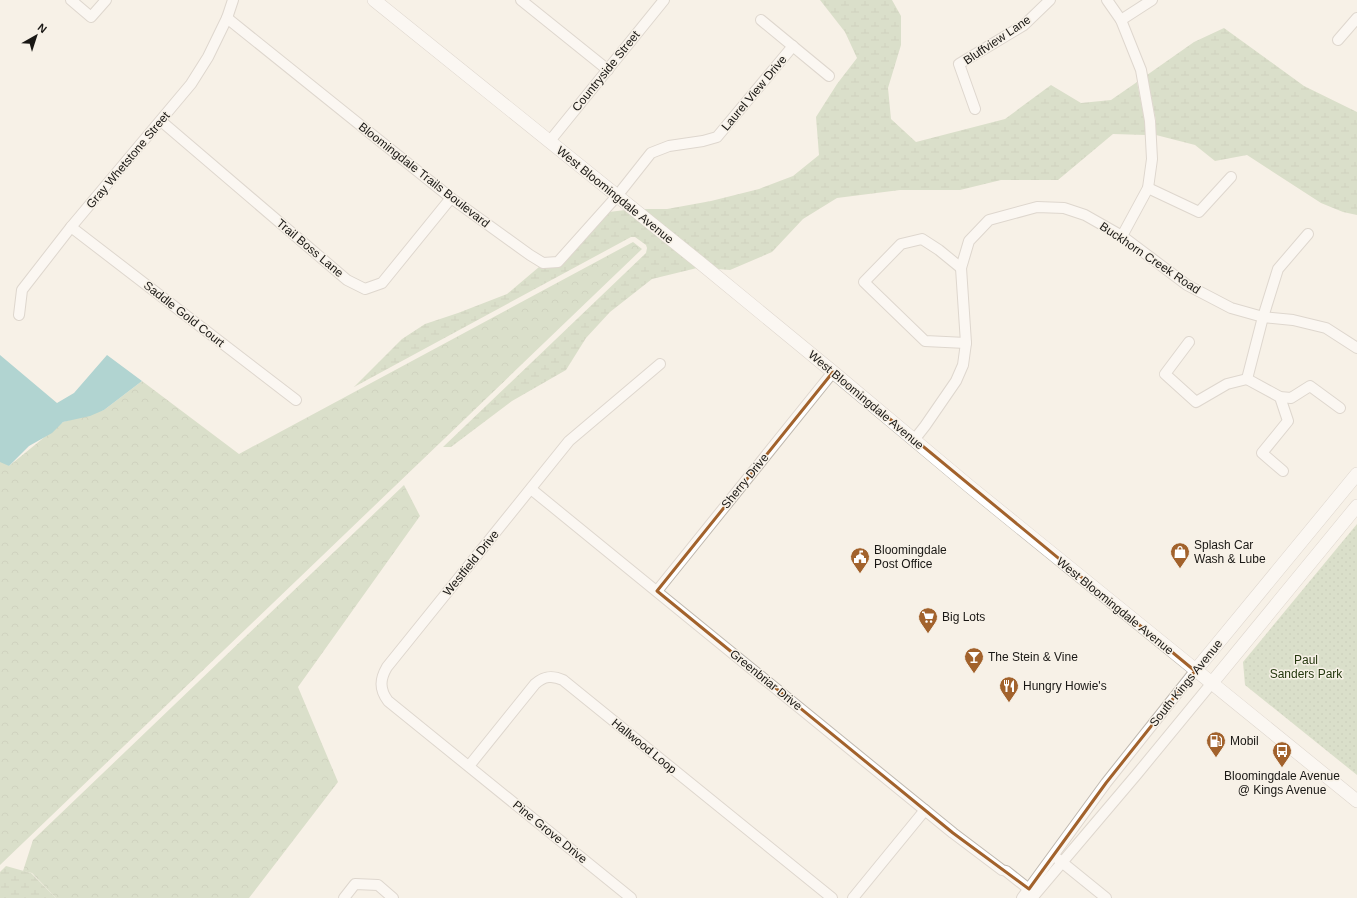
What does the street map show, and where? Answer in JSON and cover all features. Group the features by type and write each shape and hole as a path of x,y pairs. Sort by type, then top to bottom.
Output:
{"main road":[{"name":"West Bloomingdale Avenue","path":"374,0 698,261 997,510 1357,801"},
{"name":"South Kings Avenue","path":"1195,671 1357,474"},
{"name":"South Kings Avenue","path":"1211,684 1357,506"}],"street":[{"path":"71,0 91,17 106,0"},
{"name":"Gray Whetstone Street","path":"19,315 22,290 72,227 191,84 208,57 234,0"},
{"path":"521,0 608,70"},
{"name":"Countryside Street","path":"549,142 664,0"},
{"name":"Bluffview Lane","path":"975,109 959,64 1024,25 1050,0"},
{"path":"1107,0 1121,20 1140,70 1150,122 1152,159 1148,188 1122,236"},
{"path":"1121,20 1152,0"},
{"name":"Bloomingdale Trails Boulevard","path":"227,18 451,198 543,263 558,262 617,196"},
{"path":"1338,40 1357,18"},
{"path":"761,20 829,76"},
{"name":"Laurel View Drive","path":"617,196 652,153 669,146 703,141 717,137 793,46"},
{"name":"Trail Boss Lane","path":"161,121 347,280 365,289 382,283 451,198"},
{"path":"1148,188 1199,212 1231,177"},
{"name":"Buckhorn Creek Road","path":"914,440 930,420 956,381 963,365 966,342 961,268 969,241 989,220 1037,208 1064,208 1085,215 1122,236 1187,285 1232,308 1263,317 1293,320 1326,328 1356,346"},
{"name":"Saddle Gold Court","path":"72,227 296,400"},
{"path":"1247,379 1263,317 1278,269 1308,234"},
{"path":"961,268 939,250 922,239 901,244 864,282 925,341 966,342"},
{"path":"1189,342 1165,374 1196,402 1227,384 1247,379 1280,397 1291,398 1310,386 1340,408"},
{"name":"Westfield Drive","path":"469,766 388,700 382,689 382,678 387,667 569,441 660,364"},
{"name":"Sherry Drive","path":"657,591 833,372"},
{"path":"1280,397 1288,421 1262,453 1283,471"},
{"name":"Greenbriar Drive","path":"530,489 925,810 1002,870 1006,870 1029,895"},
{"name":"South Kings Avenue","path":"1029,895 1053,855 1110,777 1195,671"},
{"name":"Hallwood Loop","path":"469,766 534,684 548,676 558,678 569,685 832,898"},
{"name":"South Kings Avenue","path":"1029,895 1062,862 1211,684"},
{"name":"Pine Grove Drive","path":"469,766 631,898"},
{"path":"853,898 925,810"},
{"path":"1053,855 1106,898"},
{"path":"344,898 355,884 378,886 393,898"}],"highlighted area":[{"path":"833,372 1195,671 1106,783 1029,889 953,833 657,591"}],"green space":[{"path":"820,0 892,0 901,16 901,45 888,88 891,119 916,142 1005,119 1051,85 1081,103 1111,100 1137,82 1145,123 1145,135 1113,134 1058,180 1001,180 960,190 900,190 837,198 803,219 772,252 730,270 717,269 643,209 667,209 711,201 759,189 793,176 819,155 816,117 837,84 857,58 845,32"},
{"path":"1224,28 1304,86 1357,112 1357,215 1343,212 1321,203 1247,155 1215,161 1195,145 1156,135 1156,121 1147,75 1194,42"},
{"path":"625,210 697,268 652,279 610,312 586,338 566,370 512,401 451,447 443,447 646,253 646,245 635,237 631,237 354,387 402,339 425,324 507,294 539,267 550,268 562,265 609,212"},
{"path":"633,242 642,249 0,865 0,460 9,466 63,422 104,410 142,381 239,454"},
{"path":"404,485 420,516 298,687 338,782 249,898 56,898 32,873 23,871 33,840"},
{"name":"Paul Sanders Park","path":"1357,524 1357,775 1245,685 1243,662"},
{"path":"6,866 31,873 56,898 0,898 0,872"}],"water":[{"path":"0,355 57,403 74,393 107,355 142,381 104,410 90,416 63,422 52,433 29,446 9,466 0,462"}],"place":[{"name":"Splash Car Wash & Lube","path":"1180,569"},
{"name":"Bloomingdale Post Office","path":"860,574"},
{"name":"Big Lots","path":"928,634"},
{"name":"The Stein & Vine","path":"974,674"},
{"name":"Hungry Howie's","path":"1009,703"},
{"name":"Mobil","path":"1216,758"},
{"name":"Bloomingdale Avenue @ Kings Avenue","path":"1282,768"}]}
